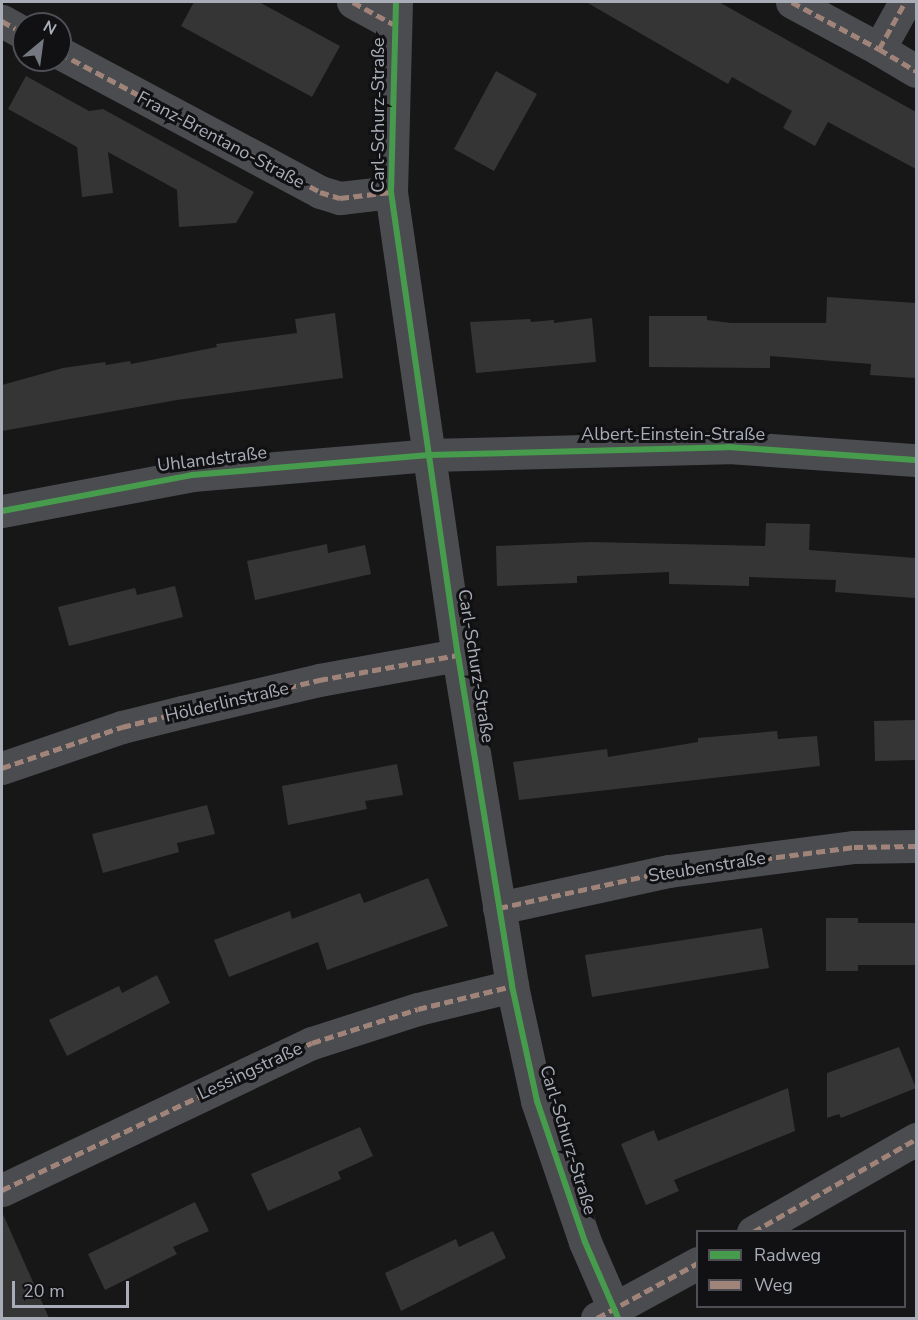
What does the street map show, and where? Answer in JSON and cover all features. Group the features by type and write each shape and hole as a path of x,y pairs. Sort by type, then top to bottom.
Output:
{"street":[{"path":"352,2 395,13"},
{"path":"792,2 916,70"},
{"path":"879,50 905,2"},
{"name":"Carl-Schurz-Straße","path":"395,13 391,192 458,655 512,987 537,1101 610,1316"},
{"name":"Franz-Brentano-Straße","path":"72,60 298,183 340,198 391,192"},
{"name":"Albert-Einstein-Straße","path":"429,455 717,447 916,460"},
{"name":"Uhlandstraße","path":"2,510 192,475 429,455"},
{"name":"Hölderlinstraße","path":"2,768 112,730 182,712 319,680 458,655"},
{"name":"Steubenstraße","path":"499,908 669,871 854,847 916,846"},
{"name":"Lessingstraße","path":"2,1190 312,1043 418,1008 512,987"},
{"path":"757,1230 916,1139"},
{"path":"610,1316 696,1264"}],"building":[{"path":"194,2 259,2 340,46 312,97 181,26"},
{"path":"586,2 719,2 916,112 916,169 828,122 815,146 783,128 792,111 732,77 728,84"},
{"path":"496,71 537,94 494,171 454,149"},
{"path":"26,76 89,111 103,109 254,192 236,223 179,227 177,190 108,152 113,193 82,197 77,147 8,109"},
{"path":"827,297 916,303 916,378 870,375 871,364 770,356 770,368 649,367 649,316 707,316 707,320 731,323 826,323"},
{"path":"335,313 343,378 177,400 2,431 2,385 63,368 105,362 106,365 130,361 131,364 217,347 216,344 297,333 295,319"},
{"path":"592,318 596,362 476,373 470,322 530,319 531,322 554,320 554,323"},
{"path":"766,523 810,524 809,550 916,558 915,598 835,592 836,580 749,577 749,586 669,584 669,572 577,576 577,583 497,586 496,546 591,542 765,546"},
{"path":"327,544 328,553 365,545 371,574 255,600 247,561"},
{"path":"175,586 183,617 69,646 58,607 135,588 137,595"},
{"path":"916,720 916,760 875,761 874,721"},
{"path":"777,731 778,739 817,736 820,766 519,800 513,762 607,749 608,757 698,742 698,738"},
{"path":"397,764 403,795 365,801 367,809 288,825 282,786"},
{"path":"207,805 215,834 177,843 179,852 103,873 92,834"},
{"path":"428,878 448,926 327,970 318,942 229,977 214,940 290,911 292,919 360,893 364,903"},
{"path":"826,918 858,918 858,923 916,923 916,965 858,965 858,971 826,971"},
{"path":"762,928 769,968 592,997 585,955"},
{"path":"157,975 170,1003 67,1056 49,1020 119,986 122,993"},
{"path":"899,1047 916,1088 841,1118 839,1114 827,1118 827,1073"},
{"path":"788,1088 795,1131 674,1180 679,1191 646,1205 621,1144 654,1130 658,1141"},
{"path":"360,1127 373,1156 338,1172 341,1179 268,1211 251,1174"},
{"path":"195,1202 209,1231 173,1247 177,1254 105,1290 88,1254"},
{"path":"2,1212 49,1318 2,1318"},
{"path":"493,1231 506,1258 401,1311 385,1273 456,1239 459,1247"}],"marked path":[{"path":"353,2 393,24"},
{"path":"792,2 879,49 905,2"},
{"path":"2,21 12,26"},
{"path":"879,49 916,71"},
{"path":"72,59 320,192 340,198 391,192"},
{"path":"2,768 122,727 182,712 319,680 458,655"},
{"path":"499,908 669,871 854,847 916,846"},
{"path":"2,1190 312,1043 418,1009 512,986"},
{"path":"757,1230 916,1139"},
{"path":"597,1318 696,1264"}],"cycle path":[{"path":"396,2 391,192 458,655 512,986 537,1101 585,1242 618,1318"},
{"path":"2,511 192,475 429,455 728,447 916,460"}]}
